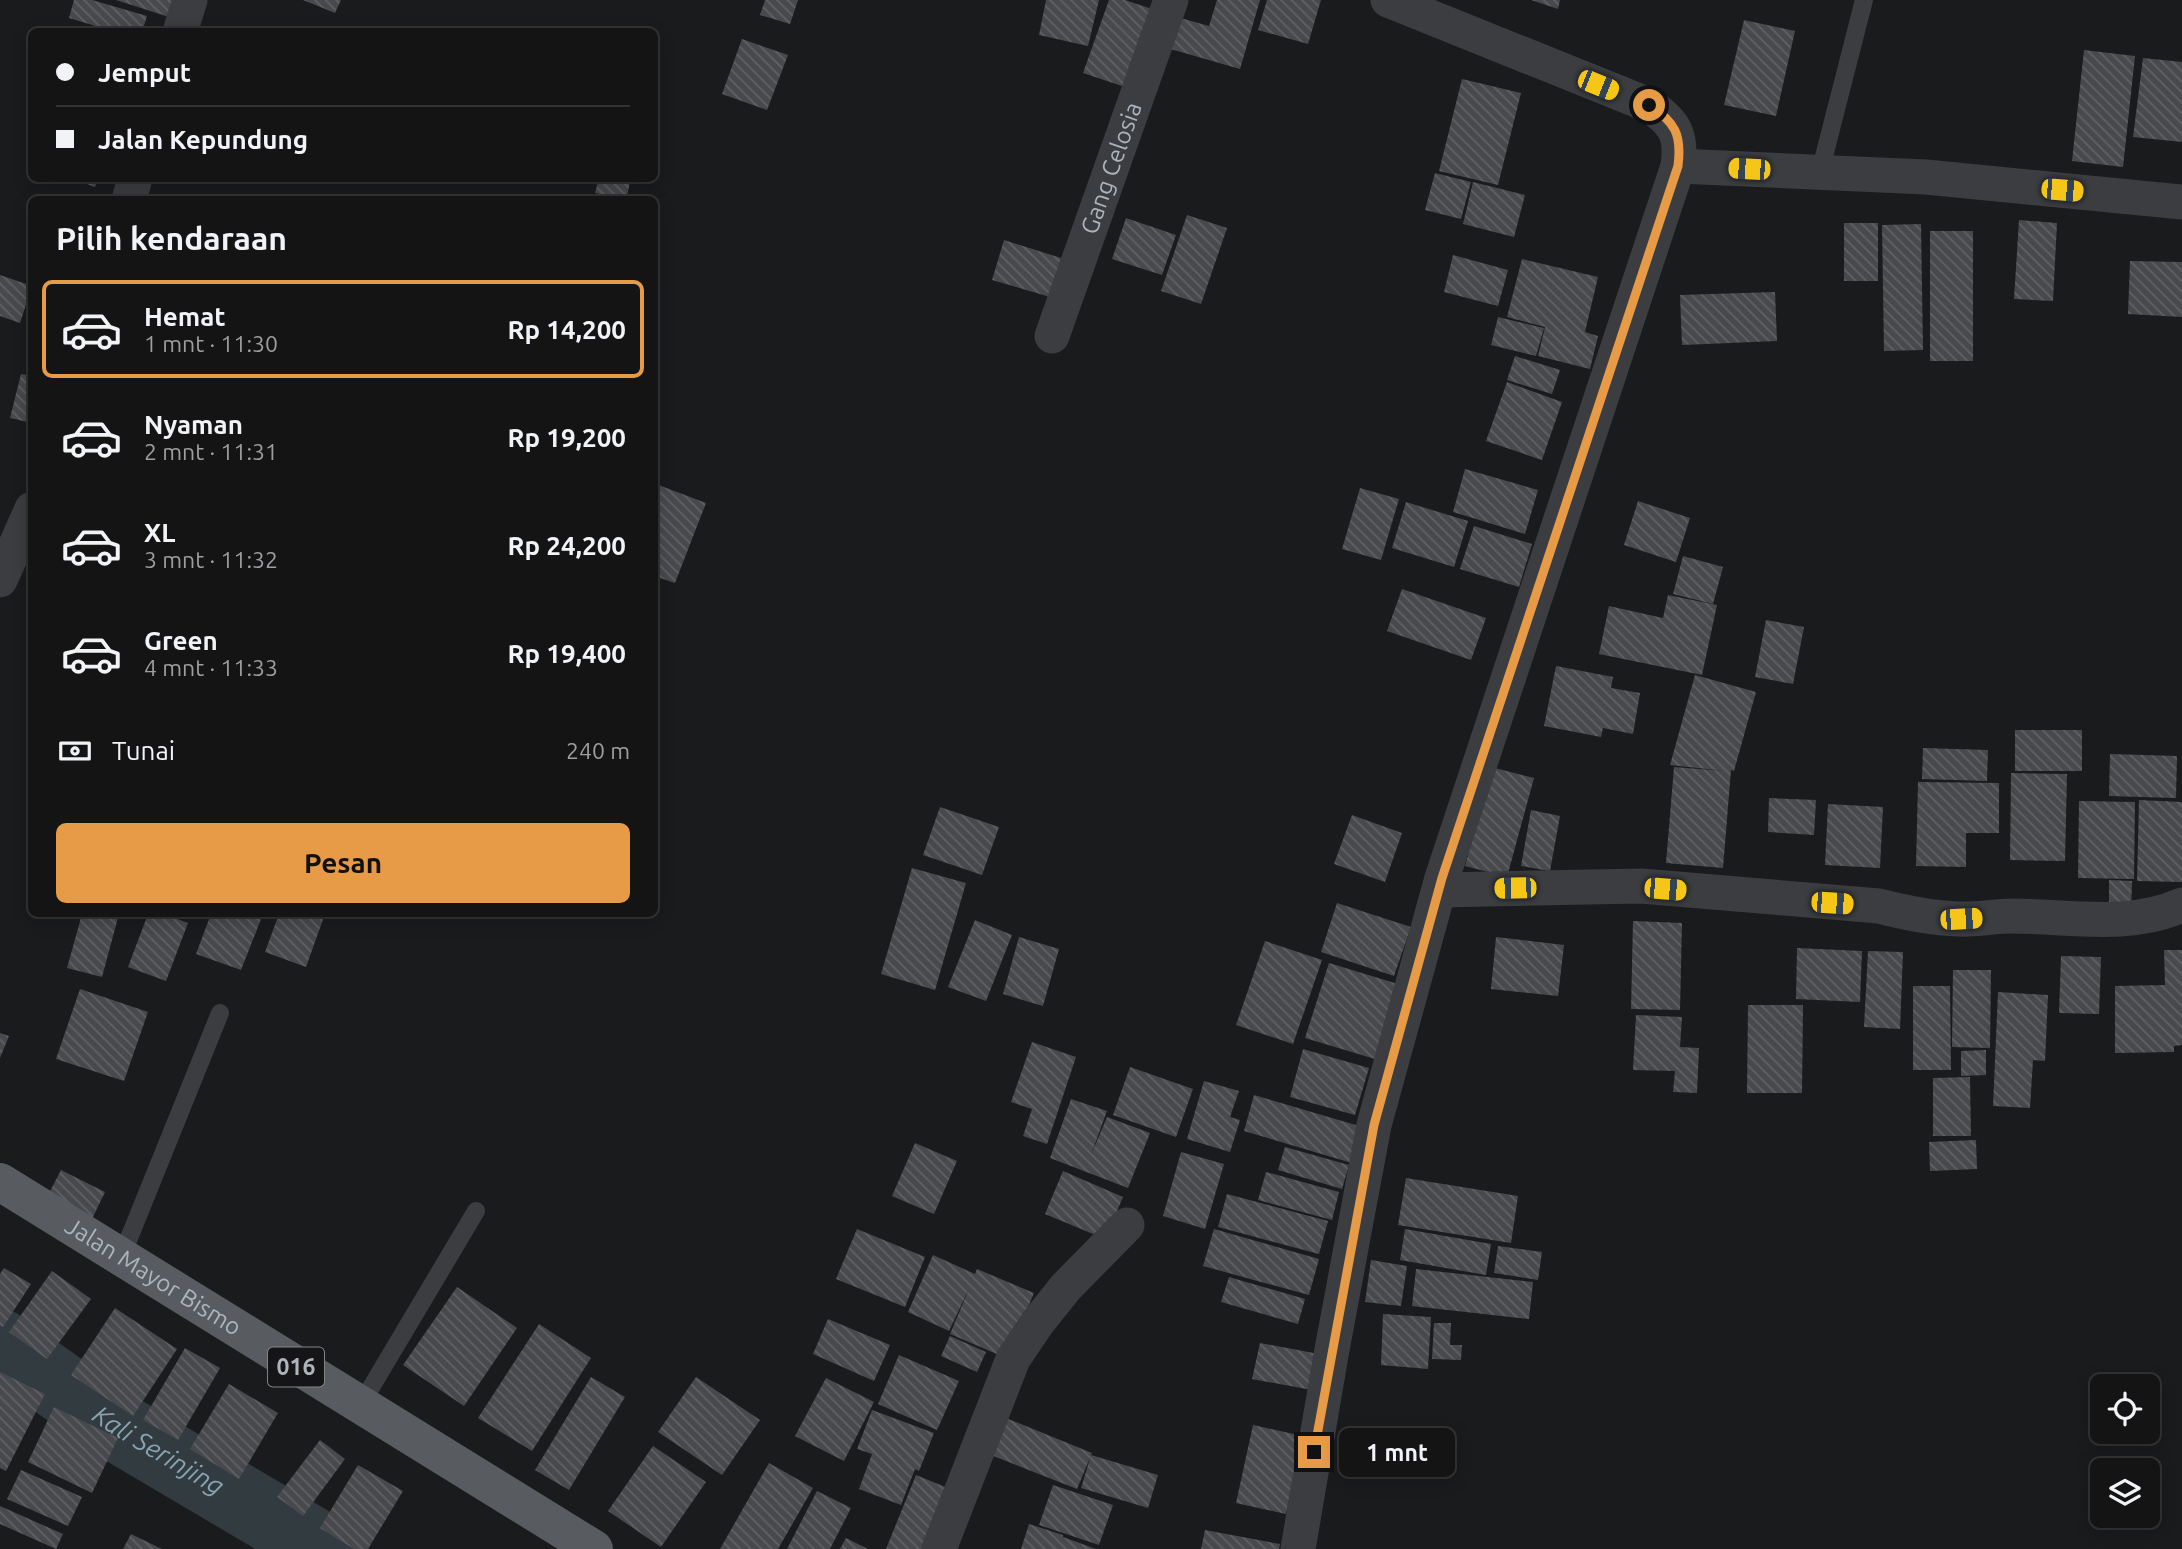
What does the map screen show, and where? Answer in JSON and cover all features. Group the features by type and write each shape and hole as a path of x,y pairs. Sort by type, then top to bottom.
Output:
{"main road":[{"name":"Jalan Mayor Bismo","path":"0,1182 594,1549"}],"street":[{"path":"181,28 190,0"},
{"name":"Gang Celosia","path":"1052,336 1171,0"},
{"path":"1298,1549 1374,1125 1440,890 1678,166 1680,149 1676,132 1662,114 1649,105 1446,11 1388,0"},
{"path":"1678,166 1926,177 2182,202"},
{"path":"0,580 28,518"},
{"path":"1440,890 1641,886 1879,906 1915,915 1961,919 2013,916 2085,920 2133,917 2168,912 2182,905"},
{"path":"939,1549 1013,1359 1066,1287 1126,1226"}],"lane":[{"path":"1820,173 1864,0"},
{"path":"121,1258 220,1013"},
{"path":"360,1406 476,1211"}],"building":[{"path":"74,0 92,0 147,16 143,28 102,28 69,18"},
{"path":"116,0 174,0 169,17"},
{"path":"303,0 341,0 335,13"},
{"path":"765,0 798,0 790,24 760,15"},
{"path":"1046,0 1099,0 1088,46 1039,35"},
{"path":"1109,0 1125,0 1158,11 1131,89 1083,73"},
{"path":"1217,0 1260,0 1240,69 1160,46 1170,15 1209,26"},
{"path":"1267,0 1321,0 1308,44 1258,30"},
{"path":"1531,0 1560,0 1558,9"},
{"path":"1744,20 1795,31 1776,116 1724,105"},
{"path":"742,39 788,55 767,110 722,94"},
{"path":"2084,50 2135,56 2123,167 2072,161"},
{"path":"2143,58 2182,62 2182,142 2133,137"},
{"path":"1462,79 1521,93 1498,185 1439,171"},
{"path":"1435,173 1471,182 1461,219 1425,210"},
{"path":"82,182 97,182 95,187"},
{"path":"598,182 630,182 627,196 595,193"},
{"path":"1473,182 1525,195 1514,237 1463,224"},
{"path":"1187,215 1227,228 1201,304 1161,291"},
{"path":"1126,218 1176,235 1162,275 1112,259"},
{"path":"2019,220 2057,223 2053,301 2014,299"},
{"path":"1844,223 1878,223 1878,281 1844,281"},
{"path":"1921,224 1923,350 1884,351 1882,225"},
{"path":"1930,231 1973,231 1973,361 1930,361"},
{"path":"1004,240 1061,258 1050,297 992,280"},
{"path":"1453,255 1508,270 1498,306 1444,292"},
{"path":"1522,259 1598,277 1585,332 1598,336 1590,369 1538,356 1545,327 1507,317"},
{"path":"2130,261 2182,262 2182,317 2128,314"},
{"path":"0,275 28,285 28,298 20,323 0,316"},
{"path":"1775,292 1777,341 1682,345 1680,295"},
{"path":"1498,317 1544,328 1536,356 1491,345"},
{"path":"1515,356 1560,370 1552,394 1507,380"},
{"path":"21,374 28,375 28,422 10,418"},
{"path":"1507,382 1562,402 1542,460 1486,441"},
{"path":"1465,469 1538,490 1525,534 1453,512"},
{"path":"658,485 706,503 675,583 658,577"},
{"path":"1360,488 1399,499 1381,560 1342,549"},
{"path":"1638,501 1690,518 1676,562 1624,545"},
{"path":"1406,502 1468,521 1454,567 1392,548"},
{"path":"1474,526 1532,544 1519,587 1460,569"},
{"path":"1683,556 1723,567 1713,604 1673,594"},
{"path":"1402,589 1486,618 1471,660 1387,631"},
{"path":"1668,595 1717,605 1702,675 1599,654 1609,606 1663,618"},
{"path":"1766,620 1804,627 1793,684 1755,677"},
{"path":"1556,666 1613,677 1611,688 1640,693 1633,734 1603,728 1601,737 1544,726"},
{"path":"1695,675 1756,692 1734,771 1731,770 1723,868 1666,863 1674,767 1725,771 1670,765"},
{"path":"2015,730 2082,730 2082,771 2015,771"},
{"path":"1923,748 1988,750 1987,781 1922,779"},
{"path":"2110,754 2177,756 2176,798 2109,796"},
{"path":"1491,767 1534,778 1507,877 1465,866"},
{"path":"2011,773 2067,774 2065,861 2010,860"},
{"path":"1918,782 1999,783 1999,833 1966,833 1966,867 1916,866"},
{"path":"1769,798 1816,800 1814,835 1768,832"},
{"path":"2139,800 2182,802 2182,882 2137,881"},
{"path":"2079,801 2135,802 2134,879 2078,878"},
{"path":"1828,804 1883,807 1880,868 1825,865"},
{"path":"940,807 999,827 982,875 923,855"},
{"path":"1531,810 1560,816 1550,871 1521,866"},
{"path":"1352,815 1402,833 1385,882 1334,864"},
{"path":"912,868 966,883 935,990 881,974"},
{"path":"2109,880 2132,881 2131,915 2109,915"},
{"path":"1337,903 1411,927 1394,976 1321,952"},
{"path":"81,917 118,917 102,977 67,968"},
{"path":"147,917 172,917 188,923 166,981 128,967"},
{"path":"210,917 262,917 241,970 196,954"},
{"path":"278,917 324,917 306,967 265,952"},
{"path":"975,920 1012,935 986,1001 948,987"},
{"path":"1633,921 1682,923 1680,1010 1631,1009"},
{"path":"1019,937 1059,949 1043,1006 1003,994"},
{"path":"1496,937 1564,945 1558,996 1491,989"},
{"path":"1265,941 1322,960 1293,1044 1236,1025"},
{"path":"1797,948 1862,951 1860,1002 1796,999"},
{"path":"2164,950 2182,950 2182,1045 2174,1046 2174,1052 2115,1053 2115,986 2165,985"},
{"path":"1868,951 1903,952 1900,1029 1864,1027"},
{"path":"2061,956 2101,957 2099,1014 2059,1013"},
{"path":"1329,963 1398,984 1375,1059 1305,1038"},
{"path":"1953,970 1991,970 1990,1048 1952,1047"},
{"path":"1913,986 1950,986 1951,1070 1913,1070"},
{"path":"80,989 148,1012 124,1081 56,1059"},
{"path":"1998,992 2048,995 2045,1061 2033,1060 2030,1108 1993,1106"},
{"path":"1748,1005 1803,1005 1802,1093 1747,1093"},
{"path":"1636,1015 1682,1017 1680,1047 1699,1048 1697,1093 1673,1092 1675,1071 1633,1070"},
{"path":"0,1033 9,1036 0,1058"},
{"path":"1032,1042 1076,1057 1047,1144 1023,1136 1032,1109 1011,1102"},
{"path":"1303,1049 1369,1068 1355,1115 1290,1097"},
{"path":"1986,1050 1986,1075 1961,1076 1961,1051"},
{"path":"1130,1067 1193,1089 1176,1137 1113,1115"},
{"path":"1970,1077 1971,1136 1933,1136 1933,1078"},
{"path":"1204,1081 1239,1091 1230,1117 1240,1120 1230,1152 1187,1139"},
{"path":"1254,1095 1366,1128 1355,1164 1244,1131"},
{"path":"1071,1099 1107,1111 1091,1155 1107,1117 1150,1133 1128,1188 1050,1158"},
{"path":"1976,1140 1977,1169 1930,1171 1929,1142"},
{"path":"915,1143 957,1161 934,1214 892,1196"},
{"path":"1285,1147 1349,1165 1342,1189 1278,1170"},
{"path":"1181,1152 1224,1164 1205,1229 1163,1216"},
{"path":"61,1170 105,1192 92,1219 47,1197"},
{"path":"1063,1171 1123,1197 1105,1239 1045,1214"},
{"path":"1266,1172 1339,1192 1332,1220 1258,1200"},
{"path":"1406,1178 1518,1196 1511,1243 1398,1225"},
{"path":"1227,1194 1328,1221 1319,1254 1218,1227"},
{"path":"857,1229 925,1257 905,1307 836,1279"},
{"path":"1214,1229 1319,1259 1309,1295 1203,1266"},
{"path":"1405,1229 1491,1244 1486,1275 1400,1260"},
{"path":"1498,1246 1542,1252 1538,1280 1494,1273"},
{"path":"933,1255 975,1274 977,1269 1034,1293 1006,1358 950,1334 969,1289 949,1331 908,1312"},
{"path":"1371,1260 1407,1266 1401,1306 1365,1302"},
{"path":"4,1268 31,1284 3,1327 0,1325 0,1274"},
{"path":"1416,1269 1533,1282 1529,1319 1412,1306"},
{"path":"52,1271 91,1299 47,1359 9,1332"},
{"path":"1229,1277 1305,1299 1298,1324 1221,1302"},
{"path":"457,1287 517,1328 464,1406 403,1365"},
{"path":"115,1308 177,1349 133,1416 71,1375"},
{"path":"1383,1314 1431,1317 1428,1369 1381,1365"},
{"path":"828,1319 890,1345 874,1381 813,1354"},
{"path":"1434,1323 1451,1323 1450,1345 1462,1345 1461,1360 1432,1359"},
{"path":"539,1324 591,1358 532,1451 478,1418"},
{"path":"950,1336 986,1352 977,1372 941,1356"},
{"path":"1260,1343 1319,1354 1312,1390 1252,1379"},
{"path":"185,1348 220,1368 178,1440 143,1420"},
{"path":"899,1355 959,1381 937,1430 878,1404"},
{"path":"0,1372 45,1394 6,1471 0,1468"},
{"path":"591,1377 625,1397 569,1490 535,1470"},
{"path":"696,1377 760,1420 722,1475 658,1432"},
{"path":"826,1378 874,1402 844,1461 795,1436"},
{"path":"229,1384 278,1413 239,1479 190,1449"},
{"path":"54,1407 118,1438 92,1493 28,1462"},
{"path":"872,1410 934,1433 919,1471 915,1469 901,1505 859,1489 872,1454 857,1449"},
{"path":"1006,1418 1092,1453 1077,1489 991,1455"},
{"path":"1253,1425 1303,1436 1286,1514 1236,1503"},
{"path":"320,1440 345,1459 303,1516 277,1497"},
{"path":"653,1446 706,1482 661,1547 608,1511"},
{"path":"1091,1455 1158,1475 1148,1508 1081,1488"},
{"path":"769,1463 813,1488 778,1549 720,1549"},
{"path":"358,1465 403,1491 368,1549 354,1549 320,1528"},
{"path":"21,1470 82,1497 68,1526 7,1499"},
{"path":"916,1475 955,1491 931,1549 886,1549"},
{"path":"1053,1485 1113,1505 1099,1545 1039,1525"},
{"path":"817,1491 851,1508 830,1549 787,1549"},
{"path":"0,1506 63,1534 56,1549 0,1524"},
{"path":"1029,1524 1063,1535 1096,1549 1021,1549"},
{"path":"1205,1530 1280,1544 1279,1549 1201,1549"},
{"path":"131,1534 162,1549 123,1549"},
{"path":"846,1538 868,1549 840,1549"}],"waterway":[{"name":"Kali Serinjing","path":"0,1344 116,1426 324,1549"}],"route":[{"path":"1314,1452 1374,1125 1442,878 1678,166 1680,141 1676,132 1662,114 1649,105"}]}
